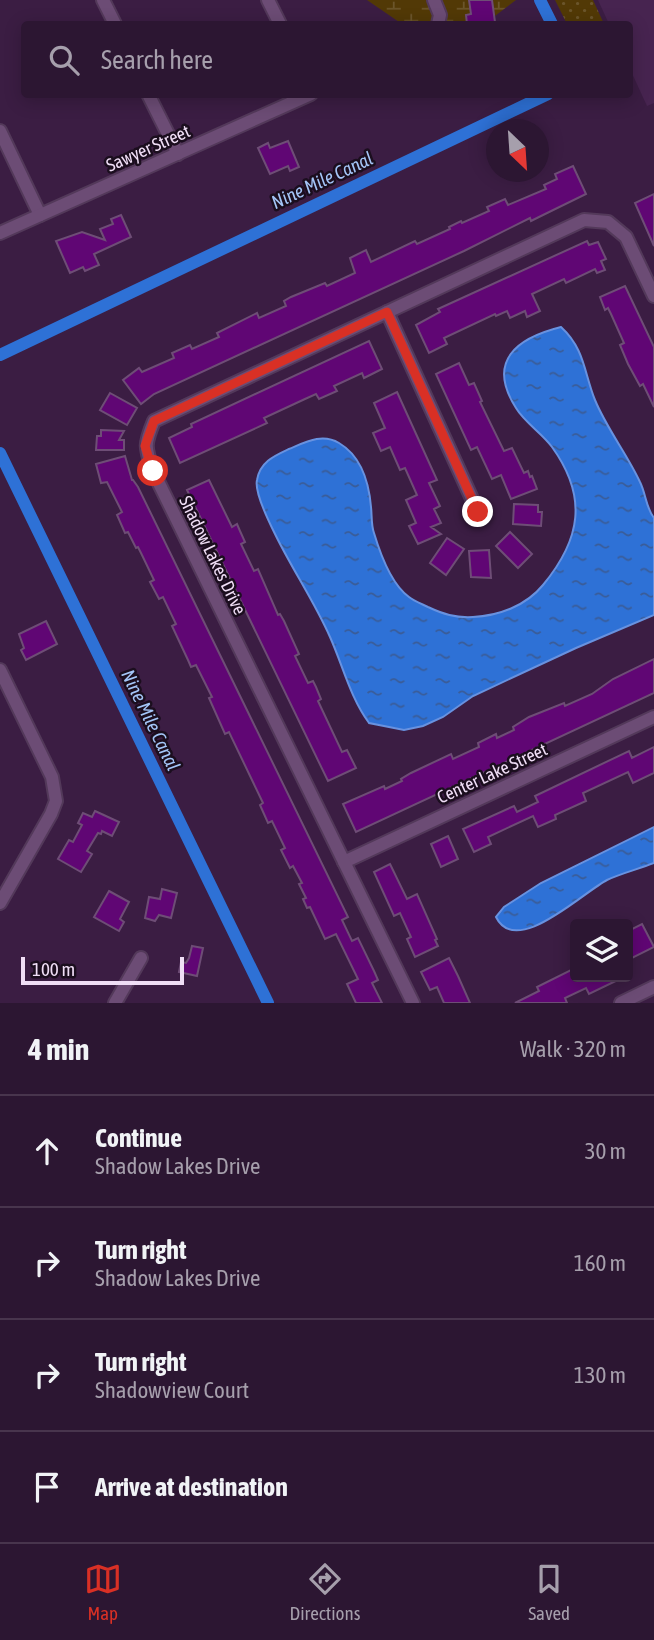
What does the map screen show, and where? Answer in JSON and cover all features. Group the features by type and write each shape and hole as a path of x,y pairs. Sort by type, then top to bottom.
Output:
{"street":[{"path":"103,0 114,21"},
{"path":"268,0 278,21"},
{"path":"434,0 439,20"},
{"path":"150,98 178,154"},
{"name":"Sawyer Street","path":"0,233 302,98"},
{"path":"0,131 40,215"},
{"name":"Shadow Lakes Drive","path":"413,1003 153,471 145,446 154,421 584,220 608,222 626,237 654,296"},
{"path":"387,312 478,512"},
{"path":"0,670 47,765 55,790 51,814 0,903"},
{"name":"Center Lake Street","path":"344,862 654,717"},
{"path":"115,1003 141,958"},
{"path":"621,1003 654,987"}],"shaded area":[{"path":"598,0 654,0 654,103 647,106 633,76 633,21 608,21"}],"green space":[{"path":"367,0 516,0 486,21 398,21"},
{"path":"555,0 593,0 603,21 566,21"}],"water":[{"path":"561,327 575,344 595,400 635,472 654,518 654,615 473,696 443,717 423,726 404,730 369,723 352,692 324,624 266,515 257,485 261,469 273,457 308,441 326,439 339,443 353,455 363,471 376,541 387,568 403,591 418,602 455,616 482,616 502,612 520,604 543,585 566,551 575,518 575,501 564,465 548,442 516,408 504,377 505,365 520,345"},
{"path":"654,827 654,863 607,880 550,919 533,927 518,930 505,928 496,917 504,907 541,883"}],"building":[{"path":"469,0 492,0 495,21 467,21 466,15 471,14"},
{"path":"288,141 299,167 290,171 288,166 270,174 258,148 268,143 270,148"},
{"path":"573,166 586,194 531,221 530,218 154,394 141,404 123,380 139,368 142,372 174,358 172,353 190,345 192,349 219,337 217,333 257,313 259,318 286,306 284,301 291,297 325,283 327,286 355,273 350,258 366,250 371,262 415,241 417,244 461,221 462,223 489,211 487,207 505,199 508,205 546,189 544,185 557,179 555,174"},
{"path":"654,194 654,246 635,203"},
{"path":"121,215 131,237 94,254 99,265 85,271 83,267 70,273 56,241 82,232 105,240 100,229 113,224 111,219"},
{"path":"587,241 589,245 598,242 606,259 601,261 605,270 597,273 595,269 566,283 564,279 532,294 540,311 527,317 525,311 510,318 507,311 496,316 495,314 444,338 447,344 429,353 416,325 440,312 438,309"},
{"path":"625,286 654,347 654,407 643,384 640,386 628,364 620,345 624,343 600,297"},
{"path":"369,341 382,369 364,378 362,373 334,386 337,391 319,399 316,394 264,418 267,423 180,463 169,438 192,427 191,424"},
{"path":"459,363 469,385 474,383 482,401 480,402 504,451 512,448 524,473 528,471 537,489 511,499 501,475 492,479 477,447 471,450 436,374"},
{"path":"397,392 437,480 429,483 440,506 434,509 441,523 431,527 441,534 418,544 409,526 416,523 406,500 417,495 405,468 400,470 390,447 381,451 373,433 385,428 374,403"},
{"path":"110,393 137,408 127,425 100,410"},
{"path":"101,430 124,431 119,440 124,440 124,450 96,450 97,436 101,436"},
{"path":"125,456 132,480 138,487 348,917 342,920 352,941 358,938 374,971 378,980 372,983 382,1003 356,1003 347,984 358,979 336,934 325,939 310,907 307,908 303,899 306,898 299,884 302,883 281,850 285,848 272,821 268,823 260,805 263,803 229,732 225,734 209,698 212,697 196,665 191,667 172,626 176,624 163,597 159,599 150,582 154,580 138,547 136,548 128,532 125,533 117,515 122,512 107,482 101,483 96,464"},
{"path":"209,480 232,527 237,524 245,542 241,544 254,571 258,569 278,615 280,614 284,621 299,654 295,656 308,683 313,681 316,687 321,699 318,701 342,752 347,750 356,768 328,781 187,490"},
{"path":"514,504 538,505 538,512 542,512 541,526 513,524"},
{"path":"510,532 532,554 518,568 496,546"},
{"path":"447,538 464,549 446,575 430,563"},
{"path":"489,550 491,578 471,577 469,551"},
{"path":"46,621 57,644 26,660 21,650 24,648 19,634"},
{"path":"654,659 654,693 356,832 343,804 384,786 385,789 451,754 453,759 479,747 478,743 496,734 497,738 514,730 513,727 529,717 592,694 613,679"},
{"path":"654,747 654,773 633,783 628,772 583,793 586,801 555,815 556,819 538,827 533,816 488,837 491,844 474,852 463,829 514,806 517,812 538,802 535,796 629,751 632,758"},
{"path":"95,811 119,822 112,836 102,831 101,834 98,833 87,851 92,854 81,872 58,859 69,840 73,842 82,825 78,823 83,813 92,817"},
{"path":"448,836 458,859 441,867 431,844"},
{"path":"390,864 407,899 417,894 437,939 435,940 438,946 415,957 407,939 411,937 400,913 394,916 374,872"},
{"path":"162,889 177,893 171,918 159,915 155,921 145,918 149,897 160,899"},
{"path":"109,891 129,902 120,919 124,922 119,931 94,917"},
{"path":"642,924 654,947 633,958 633,928"},
{"path":"192,946 203,948 197,976 179,972 181,962 186,963 189,958"},
{"path":"449,958 470,1003 444,1003 437,987 430,990 421,972"},
{"path":"570,970 570,982 614,982 589,994 586,988 565,998 567,1003 515,1003 539,991 537,987"}],"waterway":[{"name":"Nine Mile Canal","path":"540,0 550,21"},
{"name":"Nine Mile Canal","path":"0,355 540,98"},
{"name":"Nine Mile Canal","path":"0,453 268,1003"}],"route":[{"path":"153,471 145,446 154,421 387,312 478,512"}]}
